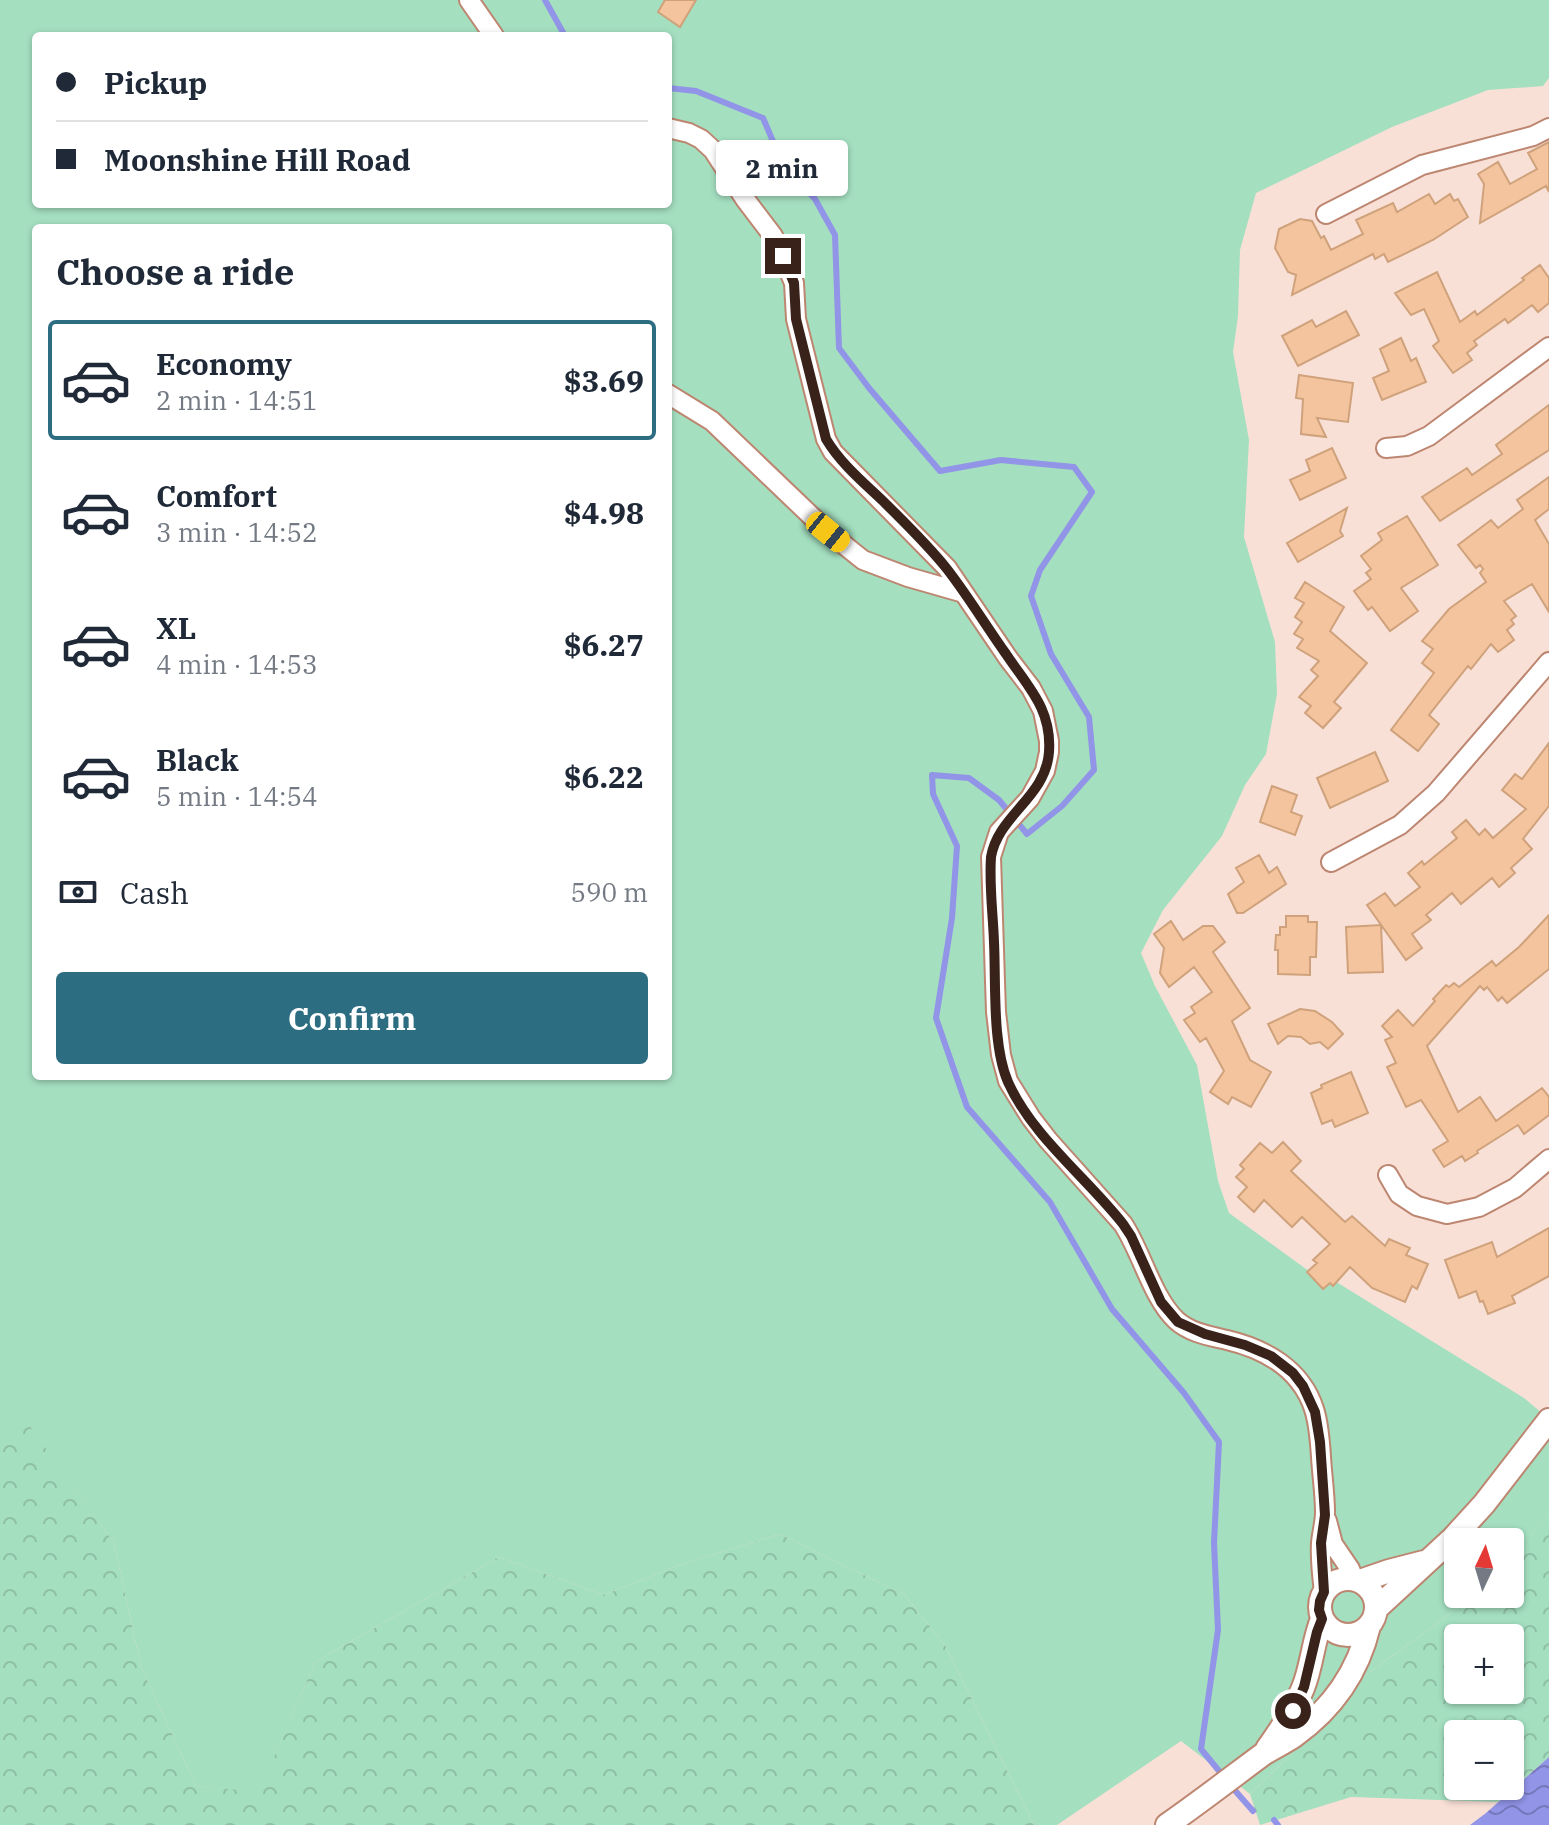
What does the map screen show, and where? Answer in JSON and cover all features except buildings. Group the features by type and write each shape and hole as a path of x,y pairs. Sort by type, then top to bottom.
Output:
{"street":[{"path":"469,0 491,32"},
{"path":"1326,214 1422,165 1533,136 1549,128"},
{"path":"672,129 701,139 713,150 773,236 783,256 794,283 796,319 826,439 833,452 947,568 1031,688 1043,711 1049,752 1045,771 1036,789 1003,827 994,843 990,868 996,1012 1001,1055 1008,1081 1048,1140 1123,1224 1161,1302 1178,1322 1197,1332 1245,1345 1271,1356 1293,1373 1303,1386 1315,1412 1325,1515 1333,1544 1357,1580 1372,1593 1372,1617 1356,1666 1324,1711 1292,1738 1257,1759 1167,1825"},
{"path":"1386,448 1407,446 1429,436 1549,347"},
{"path":"672,396 712,421 828,532 863,560 964,593"},
{"path":"1331,862 1400,825 1436,793 1549,662"},
{"path":"1388,1175 1399,1194 1417,1206 1447,1214 1479,1207 1515,1188 1549,1159"},
{"path":"1429,1560 1357,1580 1337,1581 1324,1592 1320,1601 1322,1619 1327,1627 1343,1635 1362,1632 1372,1617 1453,1538 1484,1504 1549,1420"},
{"path":"1324,1592 1321,1543 1325,1515"},
{"path":"1257,1759 1293,1711 1304,1687 1322,1619"}],"green space":[{"path":"0,0 1549,0 1549,78 1543,86 1488,90 1392,127 1256,193 1240,250 1238,316 1233,352 1249,440 1244,537 1275,642 1277,694 1266,754 1245,785 1222,836 1163,910 1141,953 1197,1065 1218,1181 1229,1213 1306,1269 1338,1283 1524,1398 1549,1419 1549,1510 1524,1545 1524,1528 1444,1528 1444,1608 1457,1608 1366,1675 1334,1713 1250,1794 1181,1741 1057,1825 1034,1825 946,1647 905,1595 780,1534 679,1565 604,1595 499,1557 315,1662 259,1793 196,1786 141,1667 114,1543 29,1426 0,1426"},
{"path":"29,1425 114,1543 141,1667 196,1786 259,1792 315,1662 499,1557 604,1595 679,1565 780,1534 905,1595 946,1647 1034,1825 0,1825 0,1426"},
{"path":"1549,1510 1549,1757 1524,1779 1524,1720 1444,1720 1444,1800 1500,1800 1498,1802 1351,1797 1260,1825 1250,1794 1334,1713 1344,1696 1366,1675 1457,1608 1524,1608 1524,1545"}],"water":[{"path":"1549,1757 1549,1825 1470,1825 1501,1800 1524,1800 1524,1779"}],"waterway":[{"path":"545,0 563,32"},
{"path":"672,88 696,91 763,118 784,167 815,199 835,235 839,348 940,471 1001,460 1074,467 1092,492 1040,570 1031,596 1051,654 1089,717 1094,770 1062,806 1027,834 999,800 969,778 932,775 933,794 957,846 952,918 936,1018 967,1107 1050,1202 1112,1309 1184,1393 1219,1442 1214,1543 1218,1630 1201,1749 1224,1777"},
{"path":"1231,1786 1253,1811"},
{"path":"1274,1820 1278,1825"}],"route":[{"path":"783,256 794,283 796,319 826,439 833,452 947,568 1031,688 1046,721 1049,752 1045,771 1030,798 999,832 991,857 996,1012 1001,1055 1008,1081 1048,1140 1123,1224 1168,1312 1189,1329 1271,1356 1293,1373 1310,1398 1315,1412 1325,1515 1321,1543 1324,1592 1319,1610 1322,1619 1304,1687 1293,1711"}]}
